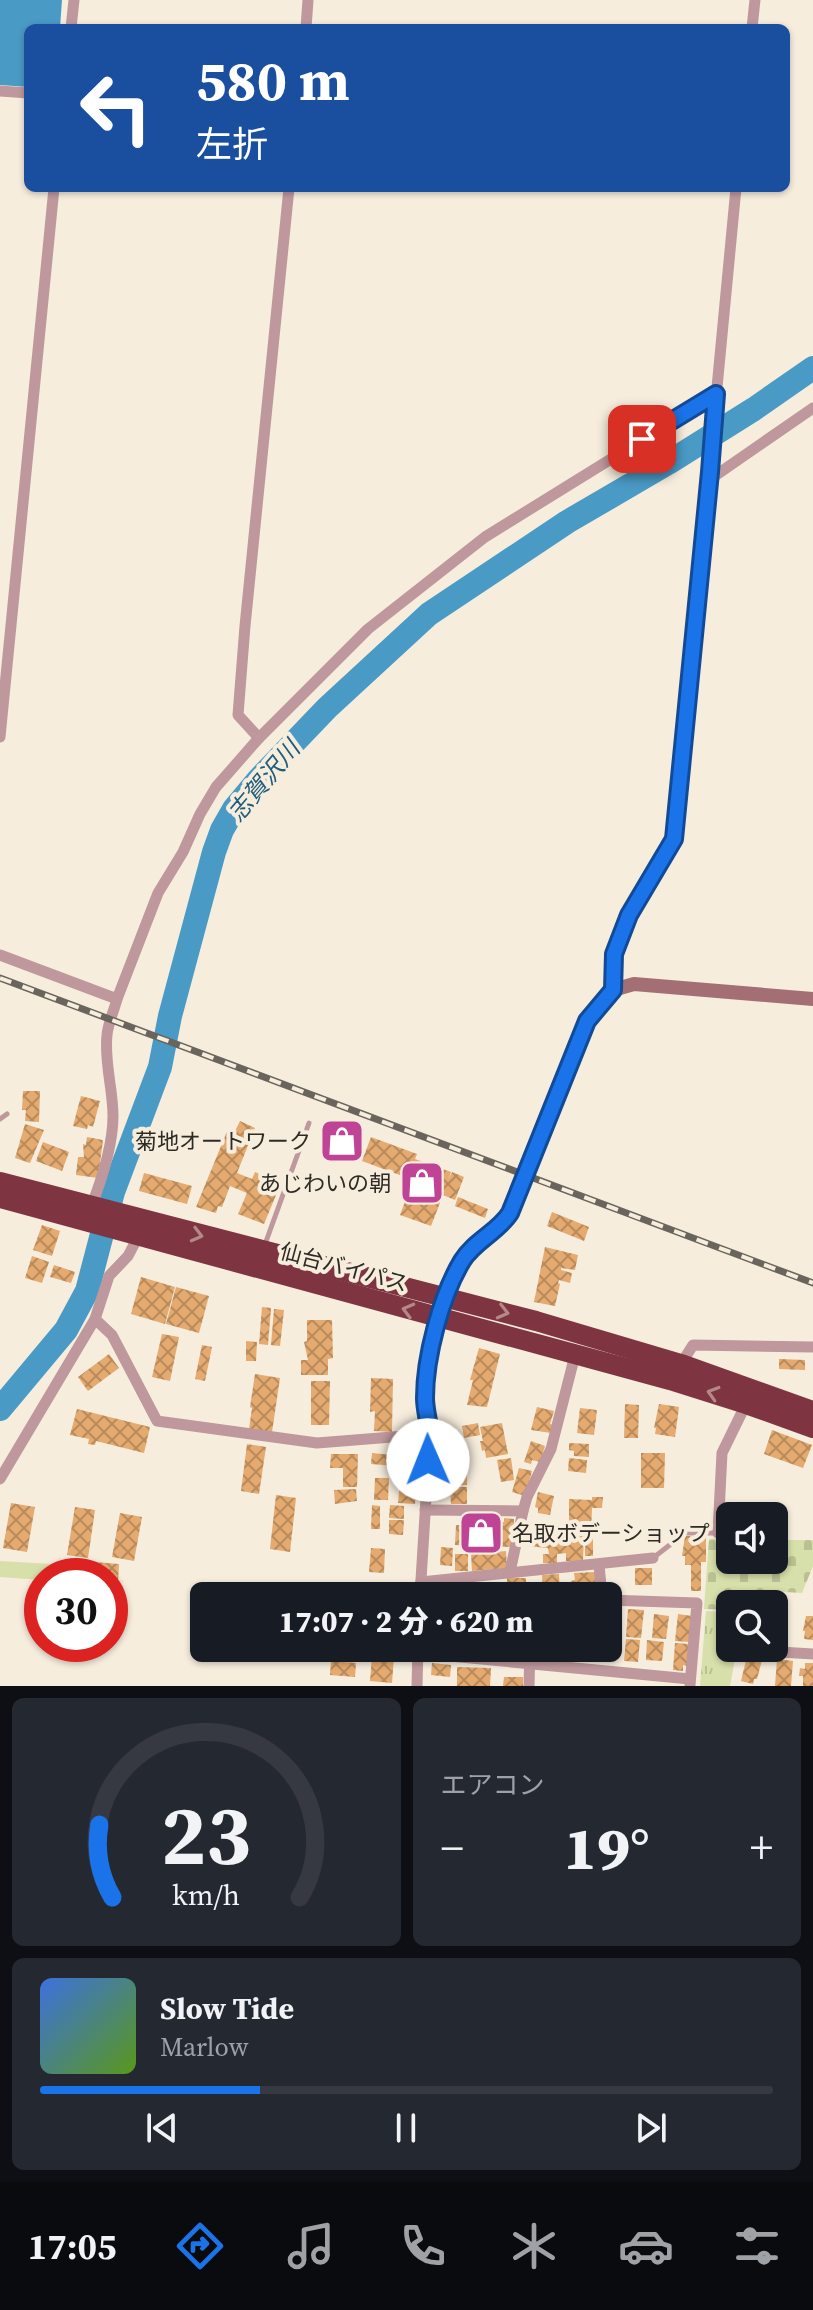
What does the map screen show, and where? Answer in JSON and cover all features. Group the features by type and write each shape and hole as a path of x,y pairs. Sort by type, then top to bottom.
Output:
{"highway":[{"name":"仙台バイパス","path":"1,1197 91,1213 119,1223 262,1252 560,1328 681,1364 813,1411"},
{"name":"仙台バイパス","path":"119,1223 138,1237 670,1380 813,1428"}],"street":[{"path":"71,24 74,0"},
{"path":"306,24 308,0"},
{"path":"752,24 755,0"},
{"path":"0,91 24,93"},
{"path":"0,737 54,192"},
{"path":"259,738 238,715 289,192"},
{"path":"613,990 614,954 629,915 674,839 736,192"},
{"path":"91,1213 113,1118 107,1035 117,999 158,893 216,787 259,738 368,629 485,537 715,398"},
{"path":"710,476 813,408"},
{"path":"0,955 117,999"},
{"path":"653,1558 421,1582 430,1434 425,1400 428,1365 440,1318 452,1280 464,1258 510,1213 587,1021 613,990 634,984 813,999"},
{"path":"0,1479 95,1319 109,1276 128,1256 138,1237"},
{"path":"95,1319 112,1335 157,1421 317,1443 430,1434"},
{"path":"681,1364 693,1345 813,1347"},
{"path":"510,1572 527,1497 551,1449 575,1355"},
{"path":"720,1502 722,1453 746,1404"},
{"path":"425,1510 523,1511"},
{"path":"599,1565 601,1582"},
{"path":"506,1662 690,1683 697,1603 622,1600"},
{"path":"788,1652 813,1654"},
{"path":"417,1686 418,1662"},
{"path":"529,1686 530,1665"}],"lane":[{"path":"0,1119 7,1114"},
{"path":"262,1252 309,1123"},
{"path":"653,1558 685,1533 716,1533"}],"green space":[{"path":"709,1539 716,1539 716,1574 788,1574 788,1540 813,1540 813,1566 802,1593 788,1590 716,1590 716,1609 704,1609"},
{"path":"0,1561 24,1562 24,1579 0,1577"},
{"path":"706,1611 716,1611 716,1662 734,1662 730,1686 700,1686"}],"water":[{"path":"0,0 62,0 60,24 24,24 24,87 0,85"}],"building":[{"path":"23,1091 40,1091 39,1122 25,1121"},
{"path":"81,1096 100,1101 93,1127 88,1125 87,1129 73,1126"},
{"path":"240,1121 255,1128 237,1173 252,1179 255,1172 281,1183 264,1224 238,1214 247,1193 230,1186 222,1207 218,1206 216,1213 196,1207 228,1129 235,1131"},
{"path":"333,1121 362,1133 351,1161 322,1149"},
{"path":"25,1124 44,1130 30,1163 15,1158"},
{"path":"87,1137 103,1140 98,1178 76,1175 78,1157 84,1157 83,1144 86,1145"},
{"path":"371,1137 417,1154 415,1159 451,1172 448,1180 452,1172 464,1177 455,1200 443,1195 431,1226 400,1215 413,1180 362,1161"},
{"path":"43,1142 69,1152 62,1171 36,1161"},
{"path":"144,1173 192,1186 187,1204 139,1191"},
{"path":"458,1197 488,1209 485,1218 455,1206"},
{"path":"552,1212 589,1227 584,1241 547,1226"},
{"path":"42,1225 60,1231 52,1256 33,1250"},
{"path":"545,1247 578,1255 575,1270 561,1268 572,1273 570,1283 559,1280 555,1306 534,1302"},
{"path":"32,1256 49,1262 42,1283 25,1278"},
{"path":"54,1265 75,1272 71,1283 50,1277"},
{"path":"141,1277 175,1287 165,1324 131,1314"},
{"path":"176,1287 209,1296 199,1333 166,1324"},
{"path":"262,1307 271,1308 268,1345 259,1344"},
{"path":"274,1309 284,1310 280,1346 271,1345"},
{"path":"307,1320 332,1320 333,1358 328,1359 328,1375 301,1375 301,1360 308,1360 304,1342 307,1341"},
{"path":"162,1334 179,1337 170,1381 152,1377"},
{"path":"246,1341 257,1342 256,1361 246,1361"},
{"path":"202,1345 212,1347 205,1381 195,1379"},
{"path":"479,1348 500,1354 487,1407 467,1405"},
{"path":"109,1354 119,1368 88,1391 78,1377"},
{"path":"779,1359 805,1360 805,1370 779,1369"},
{"path":"255,1374 280,1378 272,1432 249,1429"},
{"path":"371,1378 393,1379 392,1432 374,1431 375,1411 370,1412"},
{"path":"311,1381 330,1381 329,1425 311,1425"},
{"path":"625,1404 639,1405 638,1438 624,1438"},
{"path":"659,1404 679,1407 675,1437 655,1434"},
{"path":"537,1407 554,1411 551,1433 531,1430"},
{"path":"580,1408 597,1410 594,1435 577,1433"},
{"path":"77,1409 150,1427 144,1453 96,1441 95,1445 88,1444 89,1439 70,1435"},
{"path":"478,1423 480,1435 464,1438 462,1426"},
{"path":"502,1423 508,1454 486,1458 480,1441 483,1441 480,1427"},
{"path":"772,1430 812,1445 803,1468 764,1454"},
{"path":"531,1441 545,1446 540,1462 532,1460 531,1464 524,1462"},
{"path":"569,1443 589,1444 589,1457 574,1456 574,1451 569,1450"},
{"path":"247,1444 266,1447 259,1494 241,1491"},
{"path":"372,1453 421,1458 420,1468 371,1464"},
{"path":"641,1453 665,1453 664,1488 641,1488"},
{"path":"331,1454 358,1454 357,1487 343,1487 343,1468 330,1468"},
{"path":"511,1458 514,1480 501,1482 497,1460"},
{"path":"569,1458 587,1460 586,1473 568,1471"},
{"path":"519,1468 532,1471 525,1496 512,1492"},
{"path":"448,1471 467,1471 467,1485 448,1485"},
{"path":"375,1478 389,1478 388,1500 374,1500"},
{"path":"400,1481 417,1482 415,1504 398,1503"},
{"path":"450,1487 467,1487 467,1504 451,1504"},
{"path":"356,1489 357,1501 335,1504 334,1490"},
{"path":"538,1492 554,1496 550,1515 538,1513 535,1507"},
{"path":"276,1495 296,1498 290,1552 270,1549"},
{"path":"592,1497 603,1497 602,1508 592,1508 591,1535 584,1533 583,1561 566,1561 566,1553 557,1554 557,1563 543,1563 543,1554 549,1554 548,1548 527,1546 529,1530 569,1533 569,1499 592,1500"},
{"path":"11,1503 35,1507 27,1552 3,1548"},
{"path":"372,1505 380,1506 380,1529 371,1529"},
{"path":"390,1505 404,1506 404,1519 389,1518"},
{"path":"75,1507 95,1510 88,1558 67,1555"},
{"path":"120,1513 142,1517 134,1561 112,1557"},
{"path":"504,1518 514,1519 513,1547 455,1545 456,1525 477,1526 478,1521 504,1522"},
{"path":"389,1520 404,1520 403,1535 389,1534"},
{"path":"685,1536 706,1536 706,1562 701,1562 701,1591 691,1591 691,1565 685,1565 685,1556 682,1556"},
{"path":"585,1537 593,1537 593,1556 585,1556"},
{"path":"441,1547 453,1548 452,1566 440,1565"},
{"path":"371,1548 385,1549 384,1573 369,1572"},
{"path":"506,1551 507,1568 472,1571 471,1554"},
{"path":"455,1554 468,1554 468,1571 455,1571"},
{"path":"635,1568 652,1568 652,1585 635,1585"},
{"path":"595,1572 596,1582 571,1582 575,1580 574,1573"},
{"path":"559,1574 559,1582 542,1582 542,1575"},
{"path":"507,1578 526,1578 526,1582 507,1582"},
{"path":"628,1609 644,1610 641,1638 626,1637"},
{"path":"654,1614 669,1616 666,1639 652,1638"},
{"path":"678,1614 692,1616 690,1642 675,1641"},
{"path":"806,1616 813,1616 813,1640 804,1639"},
{"path":"626,1639 640,1640 638,1662 624,1661"},
{"path":"647,1640 664,1642 662,1661 646,1660"},
{"path":"675,1643 689,1644 687,1666 683,1665 683,1671 673,1670"},
{"path":"793,1661 791,1686 775,1686 777,1662"},
{"path":"331,1662 356,1663 355,1677 330,1675"},
{"path":"372,1662 394,1662 392,1683 370,1681"},
{"path":"746,1662 761,1662 753,1684 741,1681"},
{"path":"432,1663 451,1665 450,1677 431,1675"},
{"path":"805,1663 813,1663 813,1686 803,1686 803,1676 799,1676 800,1668 805,1669"},
{"path":"457,1667 491,1668 490,1686 457,1686"},
{"path":"504,1677 523,1677 523,1686 503,1686"}],"waterway":[{"name":"志賀沢川","path":"0,1409 66,1330 87,1291 113,1192 160,1067 170,1016 214,852 234,809 327,708 429,614 567,522 668,463 813,368"}],"railway":[{"path":"0,978 813,1283"}],"place":[{"name":"菊地オートワーク","path":"342,1141"},
{"name":"あじわいの朝","path":"422,1183"},
{"name":"名取ボデーショップ","path":"481,1533"}],"route":[{"path":"428,1460 430,1434 425,1400 428,1365 452,1280 464,1258 510,1213 587,1021 613,990 614,954 629,915 674,839 716,394 642,439"}]}
